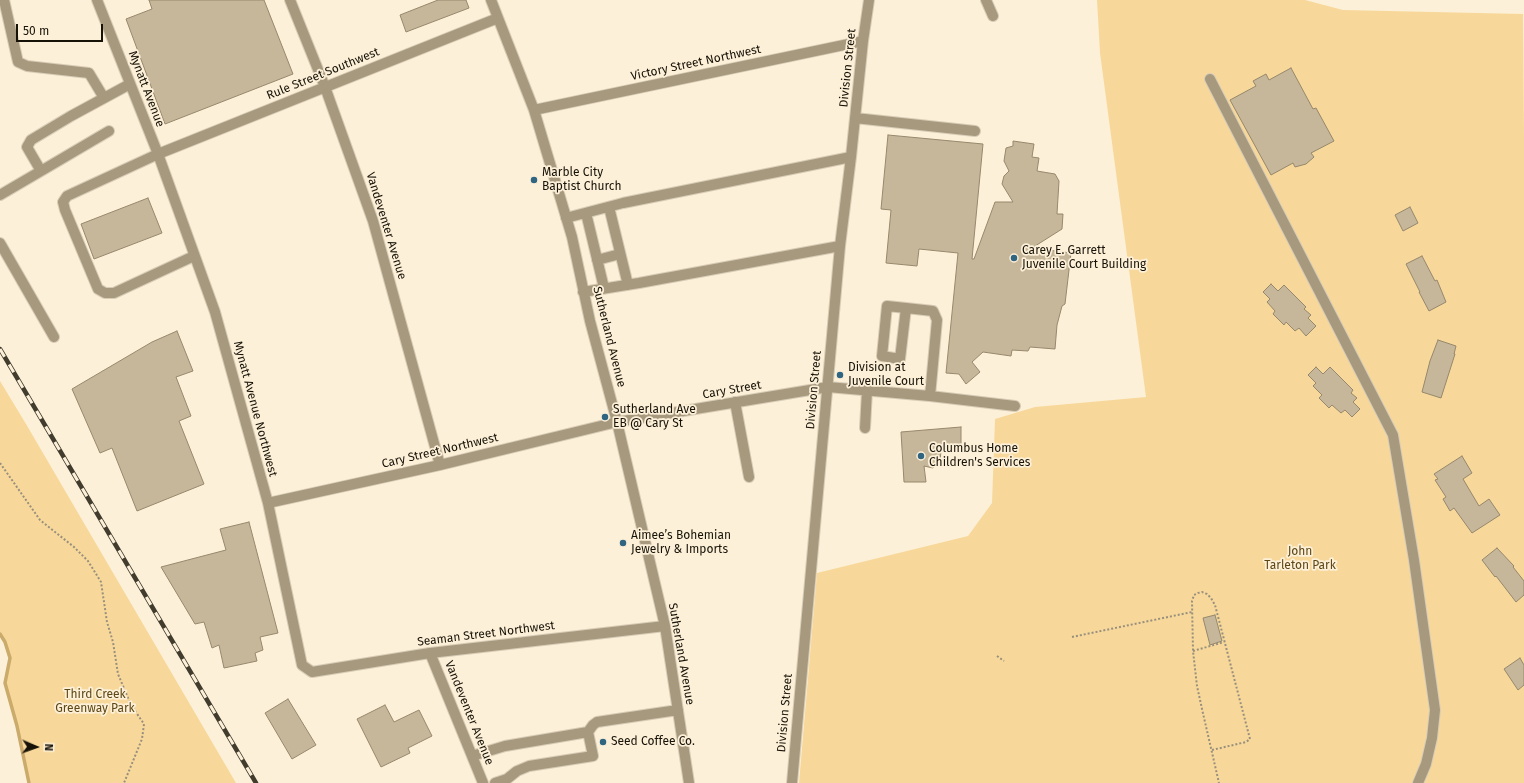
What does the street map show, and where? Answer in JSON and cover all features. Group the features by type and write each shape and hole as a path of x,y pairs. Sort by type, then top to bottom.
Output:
{"street":[{"path":"4,0 18,62 27,66 88,73 104,98"},
{"name":"Mynatt Avenue","path":"97,0 158,154"},
{"name":"Vandeventer Avenue","path":"290,0 325,87 373,221 440,465"},
{"name":"Sutherland Avenue","path":"491,0 534,110 566,218 583,292 617,422 665,626 689,783"},
{"name":"Division Street","path":"792,783 840,246 869,0"},
{"path":"986,0 993,16"},
{"name":"Rule Street Southwest","path":"194,256 114,293 106,293 98,289 63,202 67,196 158,154 498,18"},
{"name":"Victory Street Northwest","path":"534,110 863,41"},
{"path":"1210,79 1393,435 1414,560 1435,710 1432,738 1426,764 1418,783"},
{"path":"41,171 27,147 31,140 130,84"},
{"path":"855,118 975,132"},
{"path":"0,195 109,131"},
{"name":"Mynatt Avenue Northwest","path":"158,154 215,312 268,503 302,665 312,672"},
{"path":"566,218 623,202 851,157"},
{"path":"608,207 628,285"},
{"path":"586,213 604,288"},
{"path":"0,243 54,337"},
{"path":"583,292 840,246"},
{"path":"597,260 620,254"},
{"path":"906,308 900,359 882,356 887,306 906,308 933,311 937,320 930,396"},
{"name":"Cary Street","path":"617,422 828,387 930,396 1015,406"},
{"path":"865,428 868,391"},
{"path":"735,402 749,477"},
{"name":"Cary Street Northwest","path":"268,503 440,465 617,422"},
{"name":"Seaman Street Northwest","path":"312,672 430,654 665,626"},
{"name":"Vandeventer Avenue","path":"430,654 483,783"},
{"path":"472,756 505,746 588,732 597,722 678,710"},
{"path":"495,783 511,781 517,771 529,766 593,756 588,732"}],"path":[{"path":"0,463 40,520 74,547 88,562 101,582 107,622 113,642 118,674 131,705 144,724 142,739 124,783"},
{"path":"1212,750 1246,742 1250,739 1215,605 1207,594 1198,593 1194,595 1192,601 1193,651 1197,686 1219,783"},
{"path":"1072,637 1192,612"},
{"path":"1193,651 1224,642"},
{"path":"997,656 1004,661"}],"green space":[{"name":"John Tarleton Park","path":"1097,0 1305,0 1343,10 1523,14 1524,783 799,783 817,573 968,536 992,503 995,419 1035,407 1146,397 1100,53"},
{"name":"Third Creek Greenway Park","path":"0,381 236,783 29,783 17,726 5,683 10,658 5,642 0,634"}],"building":[{"path":"149,0 264,0 293,74 165,124 126,19 152,9"},
{"path":"438,0 466,0 469,8 406,32 400,15"},
{"path":"1291,68 1313,109 1316,108 1334,141 1311,153 1314,157 1306,164 1295,167 1293,163 1271,175 1230,100 1256,86 1253,81 1266,74 1269,80"},
{"name":"Carey E. Garrett Juvenile Court Building","path":"888,135 983,144 972,259 974,259 995,202 1013,202 1002,184 1004,176 1009,171 1004,161 1006,148 1013,146 1013,141 1034,144 1032,157 1039,158 1037,171 1055,174 1059,181 1057,214 1063,214 1062,229 1032,248 1071,253 1065,304 1062,306 1057,325 1055,349 1030,347 1028,351 1012,350 1011,356 983,352 972,362 980,372 966,384 959,374 946,373 958,253 919,249 917,266 886,263 891,210 881,209"},
{"path":"148,198 162,233 94,259 81,224"},
{"path":"1410,207 1418,223 1403,231 1395,215"},
{"path":"1422,256 1435,281 1437,280 1446,302 1429,311 1406,264"},
{"path":"1271,284 1278,291 1284,285 1306,307 1304,309 1311,315 1308,318 1316,326 1306,336 1299,328 1295,331 1286,322 1284,325 1273,314 1275,311 1267,302 1270,299 1263,292"},
{"path":"177,331 193,371 176,377 191,416 179,421 204,484 137,511 112,448 100,453 72,389 152,342"},
{"path":"1438,340 1456,346 1455,354 1441,398 1422,392 1430,361"},
{"path":"1316,367 1323,374 1330,367 1353,390 1351,393 1357,398 1353,402 1360,409 1352,417 1345,410 1341,413 1332,405 1329,408 1319,398 1322,395 1313,386 1316,383 1308,375"},
{"name":"Columbus Home Children's Services","path":"961,427 961,450 941,451 940,461 933,468 924,466 926,482 904,482 901,432"},
{"path":"1462,456 1472,473 1463,479 1479,506 1489,499 1500,515 1472,533 1454,508 1450,511 1443,499 1446,497 1435,480 1438,479 1434,474"},
{"path":"249,522 278,633 260,637 263,650 255,653 257,661 224,668 219,645 212,648 204,622 195,624 161,567 226,550 220,529"},
{"path":"1497,548 1514,566 1513,567 1524,581 1524,595 1516,602 1482,560"},
{"path":"1215,615 1222,641 1210,645 1203,618"},
{"path":"1520,658 1524,665 1524,685 1518,690 1504,669"},
{"path":"288,699 316,745 292,759 265,713"},
{"path":"385,705 394,722 419,710 432,736 408,748 410,753 381,767 357,719"}],"waterway":[{"path":"0,634 5,642 10,658 5,683 17,726 29,783"}],"railway":[{"path":"0,349 256,783"}],"place":[{"name":"Marble City Baptist Church","path":"534,180"},
{"name":"Carey E. Garrett Juvenile Court Building","path":"1014,258"},
{"name":"Division at Juvenile Court","path":"840,375"},
{"name":"Sutherland Ave EB @ Cary St","path":"605,417"},
{"name":"Columbus Home Children's Services","path":"921,456"},
{"name":"Aimee’s Bohemian Jewelry & Imports","path":"623,543"},
{"name":"Seed Coffee Co.","path":"603,742"}]}
